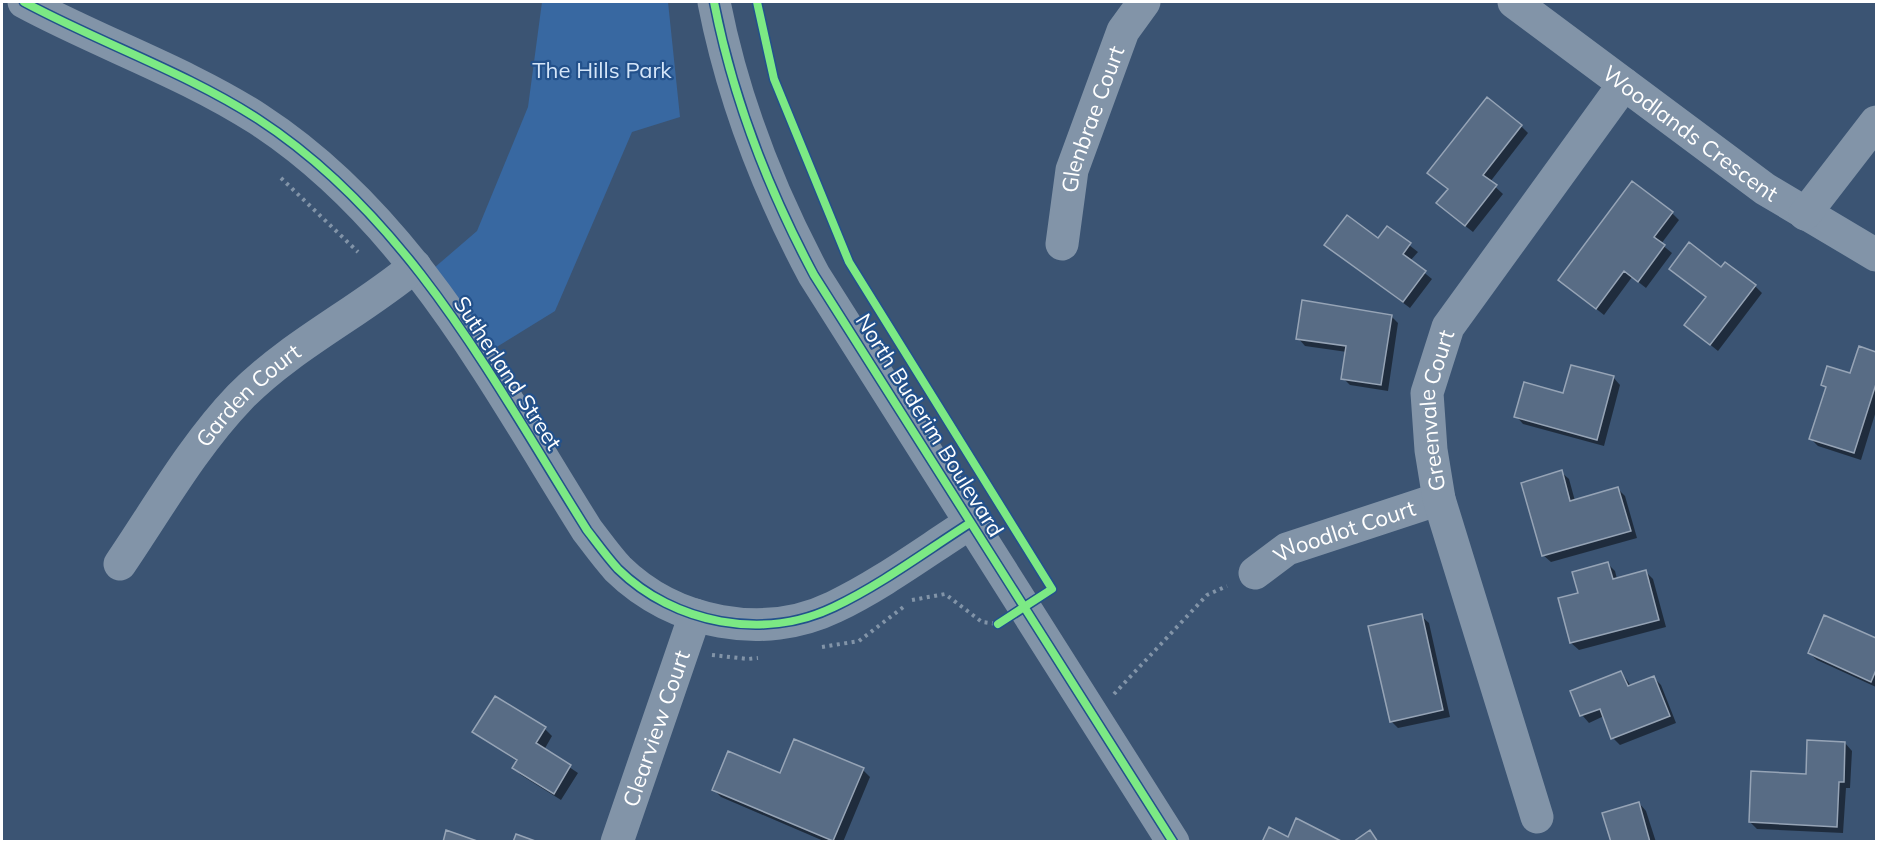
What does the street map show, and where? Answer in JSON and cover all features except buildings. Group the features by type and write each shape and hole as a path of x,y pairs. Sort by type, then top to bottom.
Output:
{"street":[{"name":"Sutherland Street","path":"24,2 215,94 258,120 334,177 374,217 415,266 459,327 587,530 608,557 636,583 668,603 695,615 750,625 812,616 851,597 970,523"},
{"name":"North Buderim Boulevard","path":"714,2 723,48 754,146 780,212 814,275 970,523 1011,616 1093,716 1173,842"},
{"name":"Glenbrae Court","path":"1062,243 1072,170 1123,31 1144,2"},
{"name":"Woodlands Crescent","path":"1514,2 1765,189 1876,255"},
{"name":"Greenvale Court","path":"1536,817 1439,499 1431,450 1426,393 1448,327 1624,84"},
{"path":"1805,214 1876,122"},
{"name":"Garden Court","path":"120,564 208,434 240,397 266,374 363,306 415,266"},
{"name":"Woodlot Court","path":"1255,573 1287,549 1439,499"},
{"name":"Clearview Court","path":"617,842 695,615"}],"path":[{"path":"273,171 363,257"},
{"path":"1093,716 1207,595 1255,573"}],"green space":[{"name":"The Hills Park","path":"542,2 668,2 680,117 632,132 555,311 487,353 434,268 477,231 528,107"}],"cycle path":[{"path":"24,2 230,102 258,119 312,159 360,204 404,253 444,306 482,361 598,545 618,569 640,588 666,603 692,614 721,621 750,624 779,623 807,617 834,607 869,588 970,523"},
{"path":"714,2 731,73 754,142 781,209 814,275 1173,842"},
{"path":"757,2 774,79 849,262 1052,589 998,624"}]}
